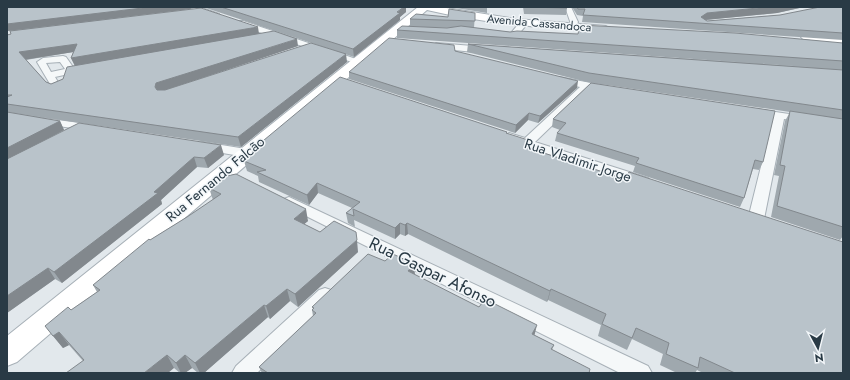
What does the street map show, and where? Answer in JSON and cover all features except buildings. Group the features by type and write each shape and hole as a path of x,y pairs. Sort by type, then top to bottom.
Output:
{"street":[{"name":"Rua Fernando Falcão","path":"7,353 246,153 344,82 358,61 397,35 424,7"},
{"name":"Avenida Cassandoca","path":"428,7 465,16 524,23 616,27 574,22 519,19 448,7"},
{"path":"568,7 574,22"},
{"path":"190,10 204,11 358,61"},
{"path":"496,34 513,35 524,23"},
{"path":"252,38 276,34"},
{"path":"843,41 796,39 843,46"},
{"path":"298,51 312,46"},
{"path":"474,58 429,47 495,50"},
{"path":"56,88 41,62 63,59 71,71"},
{"path":"49,75 96,66"},
{"path":"547,76 587,86 620,91"},
{"path":"527,143 587,86"},
{"path":"744,110 843,125"},
{"path":"756,219 779,115"},
{"path":"7,116 106,130"},
{"path":"62,138 82,126"},
{"name":"Rua Vladimir Jorge","path":"497,133 653,185"},
{"path":"191,144 246,153"},
{"path":"224,171 245,181"},
{"name":"Rua Gaspar Afonso","path":"273,194 372,251 641,373"},
{"path":"741,214 770,224"},
{"path":"243,373 338,284"}]}
